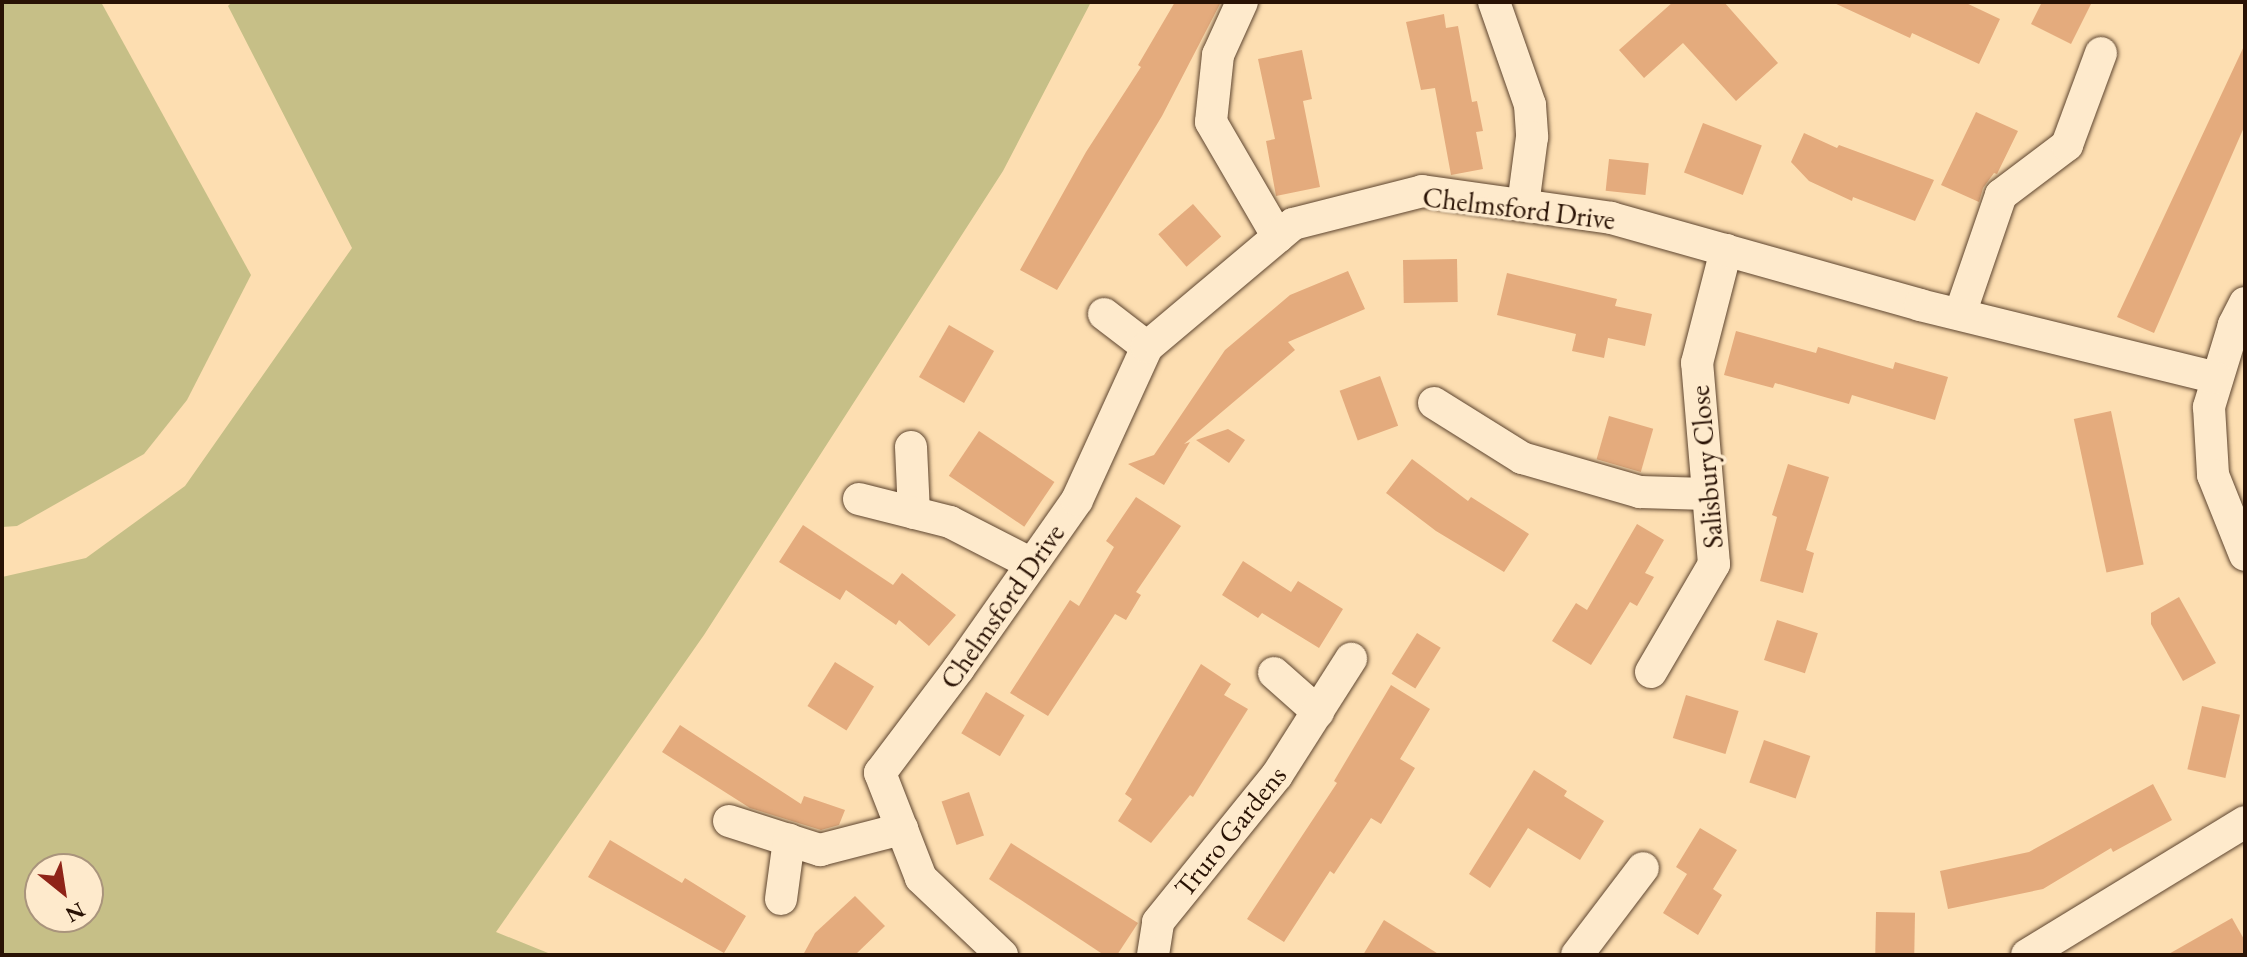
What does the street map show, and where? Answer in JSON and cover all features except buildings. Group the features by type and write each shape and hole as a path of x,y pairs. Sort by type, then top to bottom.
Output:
{"street":[{"path":"1242,2 1218,55 1211,122 1278,237"},
{"path":"1494,2 1530,105 1532,137 1523,205"},
{"path":"1960,314 2001,195 2067,145 2101,53"},
{"name":"Chelmsford Drive","path":"1002,955 921,878 880,773 1077,500 1147,347 1293,224 1422,191 1611,218 1960,314 2217,378"},
{"name":"Salisbury Close","path":"1651,672 1714,564 1697,363 1726,250"},
{"path":"2245,303 2234,325 2209,407 2213,475 2245,555"},
{"path":"1104,314 1147,347"},
{"path":"1434,403 1522,458 1640,492 1707,494"},
{"path":"911,447 914,513"},
{"path":"859,499 950,522 1032,564"},
{"name":"Truro Gardens","path":"1153,955 1158,922 1277,775 1351,659"},
{"path":"1274,673 1318,712"},
{"path":"729,821 820,850 902,829"},
{"path":"2027,955 2245,822"},
{"path":"781,899 789,840"},
{"path":"1577,955 1643,868"}],"shaded area":[{"path":"2,2 101,2 251,275 187,400 144,454 17,526 2,527"},
{"path":"232,2 1091,2 1003,171 704,635 496,932 553,955 2,955 2,577 86,558 185,486 352,248 228,6"}]}
